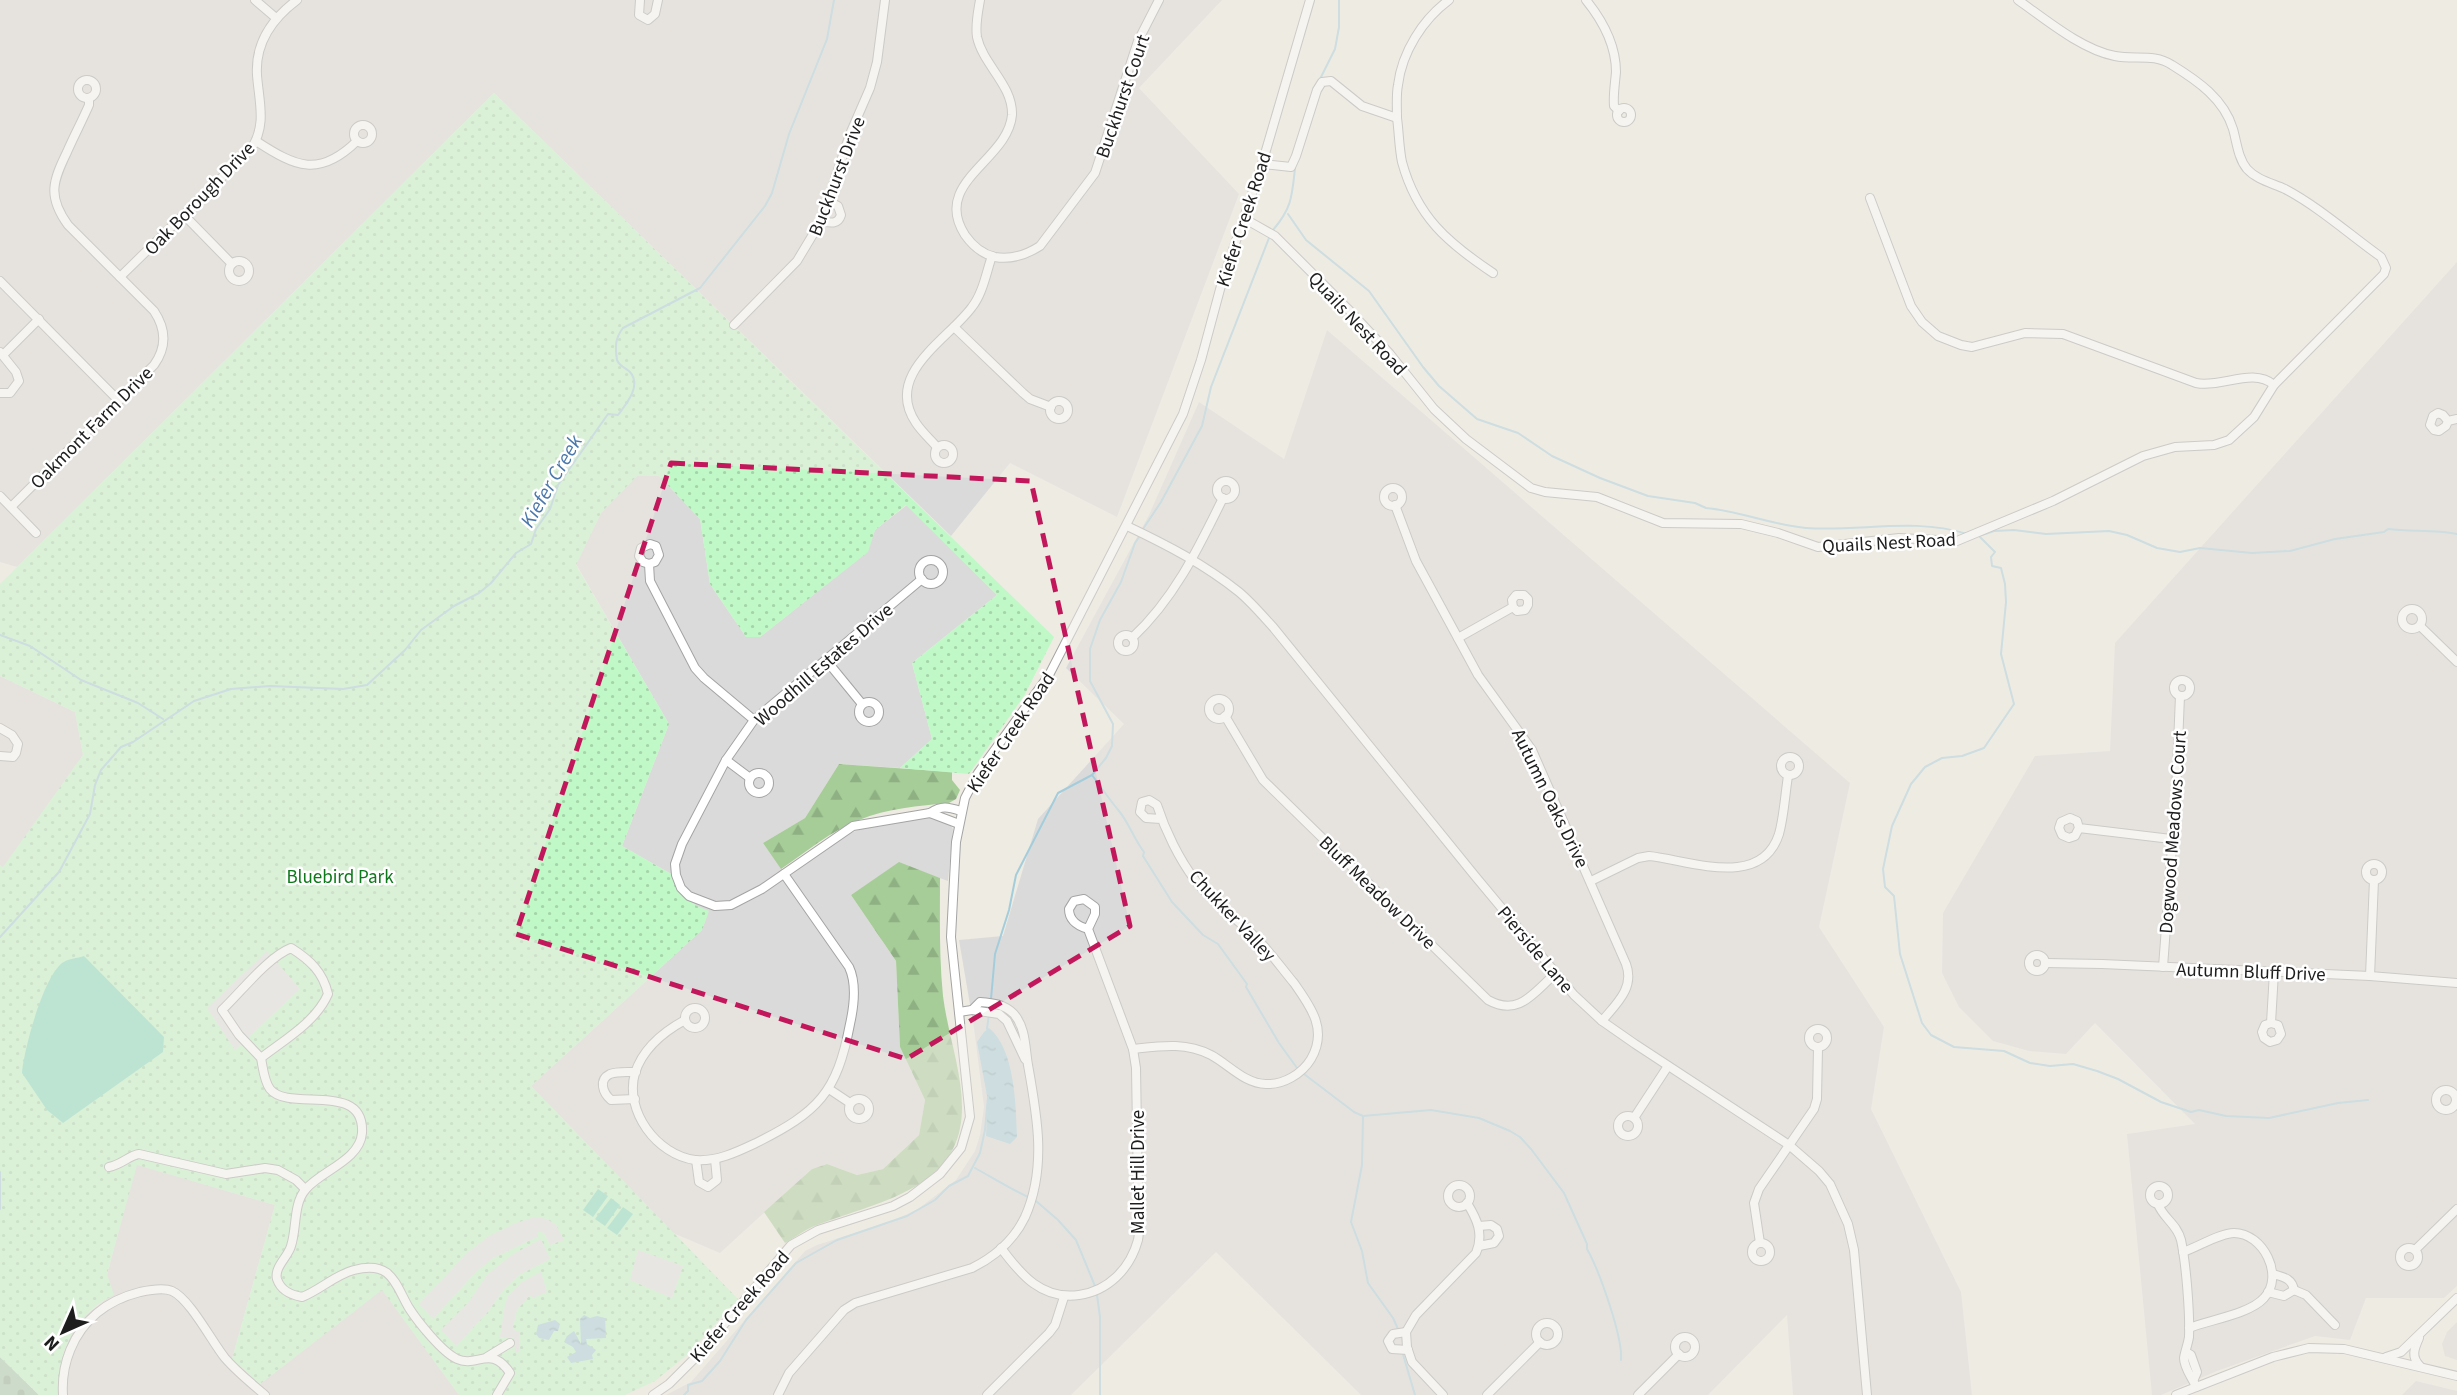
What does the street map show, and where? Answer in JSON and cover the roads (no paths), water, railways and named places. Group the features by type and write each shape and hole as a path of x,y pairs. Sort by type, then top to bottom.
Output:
{"street":[{"path":"255,0 276,18"},
{"name":"Oak Borough Drive","path":"120,277 251,149 262,123 258,58 268,30 276,18 296,0"},
{"path":"640,0 639,15 648,20 655,14 658,0"},
{"name":"Buckhurst Drive","path":"734,324 797,261 821,221 850,134 870,88 877,62 885,0"},
{"path":"937,447 911,415 907,391 913,371 978,298 992,256 980,250 967,238 958,214 962,188 1002,143 1008,133 1012,112 1005,89 981,49 977,36 979,0"},
{"name":"Buckhurst Court","path":"992,256 1017,257 1040,246 1095,173 1138,41 1159,0"},
{"name":"Kiefer Creek Road","path":"653,1395 669,1384 699,1354 791,1245 818,1230 902,1201 926,1186 953,1160 964,1139 970,1117 951,937 961,811 978,773 1049,675 1190,398 1222,282 1245,219 1310,0"},
{"path":"1448,0 1428,18 1408,51 1398,83 1396,118 1402,160 1416,201 1443,236 1493,273"},
{"path":"1586,0 1603,23 1613,46 1616,75 1614,107 1619,111"},
{"name":"Quails Nest Road","path":"1245,219 1275,236 1339,299 1390,354 1434,410 1466,439 1531,488 1597,497 1663,523 1741,524 1818,547 1899,538 1957,541 2053,501 2143,456 2175,447 2214,445 2229,440 2254,417 2274,385 2384,274 2386,268 2381,257 2311,206 2252,174 2242,162 2232,127 2221,103 2169,62 2147,56 2115,56 2097,50 2018,0"},
{"path":"1262,164 1291,167 1317,90 1326,81 1336,84 1362,106 1396,118"},
{"name":"Oakmont Farm Drive","path":"11,507 160,358 164,337 161,322 154,311 68,225 55,202 55,179 89,105 89,98"},
{"path":"256,141 284,159 311,166 331,162 357,141"},
{"path":"1870,198 1910,306 1930,330 1950,341 1972,347 2025,333 2051,332 2196,383 2216,384 2262,377 2274,385"},
{"path":"821,221 833,223 842,215 838,206 828,201"},
{"path":"184,215 233,264"},
{"path":"0,281 118,401"},
{"path":"0,393 10,393 19,382 16,372 1,354 39,319"},
{"path":"954,327 1023,393 1051,407"},
{"path":"2448,421 2457,419"},
{"path":"0,496 36,533"},
{"path":"1132,638 1154,616 1184,576 1223,498"},
{"name":"Autumn Oaks Drive","path":"1395,505 1416,561 1478,675 1532,750 1630,975 1624,993 1602,1021"},
{"name":"Pierside Lane","path":"1127,526 1177,550 1241,593 1273,627 1555,974 1602,1021 1789,1145 1805,1157 1830,1184 1848,1224 1854,1250 1867,1395"},
{"path":"650,544 656,546 659,555 657,560 649,564 643,562 639,553 641,548 650,544"},
{"path":"649,564 650,582 695,668 754,720"},
{"name":"Woodhill Estates Drive","path":"922,579 754,720 726,760 677,854 676,875 681,888 689,896 722,907 741,900 853,826 930,813 945,806 961,811"},
{"path":"1458,638 1513,607"},
{"path":"2420,626 2457,662"},
{"path":"826,660 862,704"},
{"name":"Dogwood Meadows Court","path":"2163,967 2180,696"},
{"name":"Bluff Meadow Drive","path":"1225,716 1263,779 1488,1000 1503,1007 1513,1007 1555,974"},
{"path":"0,728 8,732 18,744 13,757 0,756"},
{"path":"726,760 750,778"},
{"path":"1591,881 1638,858 1649,856 1727,868 1743,868 1754,863 1766,854 1779,835 1788,776"},
{"path":"930,813 959,824"},
{"name":"Chukker Valley","path":"1133,1049 1179,1045 1209,1054 1248,1080 1267,1085 1287,1080 1306,1066 1319,1038 1319,1028 1311,1007 1266,947 1224,911 1195,880 1161,819"},
{"path":"2079,828 2171,839"},
{"path":"685,1020 668,1029 651,1044 636,1072 634,1083 639,1116 655,1139 677,1154 696,1160 715,1159 744,1149 789,1126 816,1104 829,1089 844,1054 853,1010 853,978 849,967 783,874"},
{"path":"2370,976 2374,880"},
{"name":"Mallet Hill Drive","path":"1064,1297 1089,1294 1103,1288 1126,1267 1138,1239 1136,1068 1133,1049 1088,929"},
{"path":"261,1058 310,1018 324,1003 328,994 321,973 303,955 291,948 266,967 222,1010 239,1035 261,1058 270,1089 277,1094 301,1099 336,1101 352,1109 361,1125 362,1135 358,1145 341,1162 304,1189 299,1202 291,1249 277,1269 278,1281 287,1293 302,1297 355,1269 381,1270 397,1282 417,1318 441,1346 458,1359 487,1357 510,1343"},
{"name":"Autumn Bluff Drive","path":"2045,963 2370,976 2457,983"},
{"path":"2272,1023 2274,972"},
{"path":"778,1395 789,1373 844,1310 855,1303 972,1268 986,1261 1014,1235 1024,1218 1031,1202 1038,1170 1037,1118 1022,1030 1014,1014 997,1003 980,1002 972,1010 959,1012"},
{"path":"1760,1244 1754,1203 1759,1189 1814,1109 1818,1048"},
{"path":"1634,1118 1668,1066"},
{"path":"635,1099 611,1100 603,1089 605,1079 613,1073 636,1072"},
{"path":"829,1089 850,1103"},
{"path":"109,1167 139,1154 226,1174 241,1174 265,1168 278,1170 296,1180 304,1189"},
{"path":"696,1160 699,1182 708,1187 717,1180 715,1159"},
{"path":"1443,1395 1418,1370 1408,1350 1406,1332 1416,1315 1472,1259 1479,1246 1479,1226 1467,1203"},
{"path":"2158,1204 2178,1231 2183,1252 2189,1328 2184,1358 2189,1376 2195,1383"},
{"path":"2415,1250 2457,1209"},
{"path":"1479,1226 1491,1225 1497,1229 1499,1236 1494,1243 1479,1246"},
{"path":"2183,1252 2220,1235 2241,1234 2249,1237 2262,1249 2271,1264 2273,1274 2269,1292 2249,1308 2189,1328"},
{"path":"987,1395 1049,1333 1055,1325 1064,1297 1045,1292 1031,1283 1001,1248"},
{"path":"2273,1274 2291,1281 2294,1290 2306,1295 2335,1325"},
{"path":"63,1395 63,1378 71,1348 87,1323 102,1309 130,1294 166,1289 183,1300 225,1358 265,1395"},
{"path":"2269,1292 2284,1296 2294,1290"},
{"path":"2383,1357 2401,1352 2457,1298"},
{"path":"1406,1332 1393,1334 1389,1338 1389,1344 1395,1351 1408,1350"},
{"path":"2420,1366 2414,1360 2414,1352 2421,1332"},
{"path":"1487,1395 1540,1342"},
{"path":"2176,1395 2195,1383 2292,1350 2309,1348 2344,1349 2457,1376"},
{"path":"1638,1395 1679,1354"},
{"path":"487,1357 504,1364 510,1373 497,1395"}],"water":[{"path":"989,1028 998,1037 1004,1050 1012,1079 1017,1137 1010,1144 986,1136 988,1101 977,1042"},
{"path":"584,1315 590,1318 605,1318 606,1338 586,1339 587,1344 596,1350 592,1355 593,1359 571,1363 567,1357 576,1352 564,1342 574,1331 581,1344 580,1319"},
{"path":"555,1320 560,1324 558,1331 554,1331 549,1340 539,1338 536,1334 538,1325"}],"waterway":[{"name":"Kiefer Creek","path":"0,937 59,872 90,814 95,785 101,770 121,747 133,742 194,701 231,689 270,686 343,689 367,685 405,650 421,630 454,606 479,593 516,553 531,544 536,529 550,509 558,485 608,414 618,415 632,395 633,377 617,360 616,343 620,332 700,288 765,206 772,193 789,134 827,39 834,0"},
{"path":"1320,79 1335,49 1339,27 1339,0"},
{"path":"1273,230 1290,201 1295,168"},
{"path":"1288,214 1306,240 1369,291 1439,386 1477,419 1518,433 1552,456 1648,496 1695,503 1706,508 1793,526 1826,529 1927,526 1967,534"},
{"path":"1143,529 1161,502 1202,426 1211,387 1269,238"},
{"path":"1979,536 1994,531 2014,530 2046,534 2109,531 2127,535 2157,548 2180,552 2200,548 2252,553 2290,551 2388,529 2457,534"},
{"path":"991,999 995,954 1009,910 1016,875 1058,793 1092,775 1112,746 1113,724 1090,681 1090,649 1100,620 1121,582 1141,534"},
{"path":"1980,537 1995,552 1991,557 1992,566 2001,568 2005,584 2001,654 2014,704 1984,748 1962,756 1942,758 1925,767 1911,784 1892,826 1883,869 1885,887 1894,896 1900,954 1922,1023 1931,1035 1954,1047 2004,1051 2030,1063 2050,1066 2073,1064 2118,1079 2161,1102 2191,1112 2199,1110 2226,1116 2269,1118 2338,1103 2368,1100"},
{"path":"0,635 30,646 81,680 138,703 163,719"},
{"path":"1092,775 1126,821 1144,852 1143,856 1172,902 1203,935 1218,944 1247,984 1246,987 1279,1043 1297,1068"},
{"path":"987,1029 989,1014"},
{"path":"1304,1074 1363,1116 1431,1110 1479,1118 1520,1137 1564,1193 1587,1244 1609,1304 1621,1349 1621,1360"},
{"path":"684,1395 688,1391 688,1385 702,1381 720,1361 746,1320 796,1263 837,1240 907,1216 968,1176 980,1153 988,1097"},
{"path":"1363,1117 1362,1165 1351,1222 1362,1251 1368,1283 1398,1329"},
{"path":"975,1168 1028,1197"},
{"name":"Kiefer Creek","path":"0,1172 0,1209"},
{"path":"1036,1201 1076,1240 1095,1286"},
{"path":"1097,1295 1100,1317 1100,1395"},
{"path":"1402,1351 1415,1395"}],"park label":[{"name":"Bluebird Park","path":"340,876"}]}
